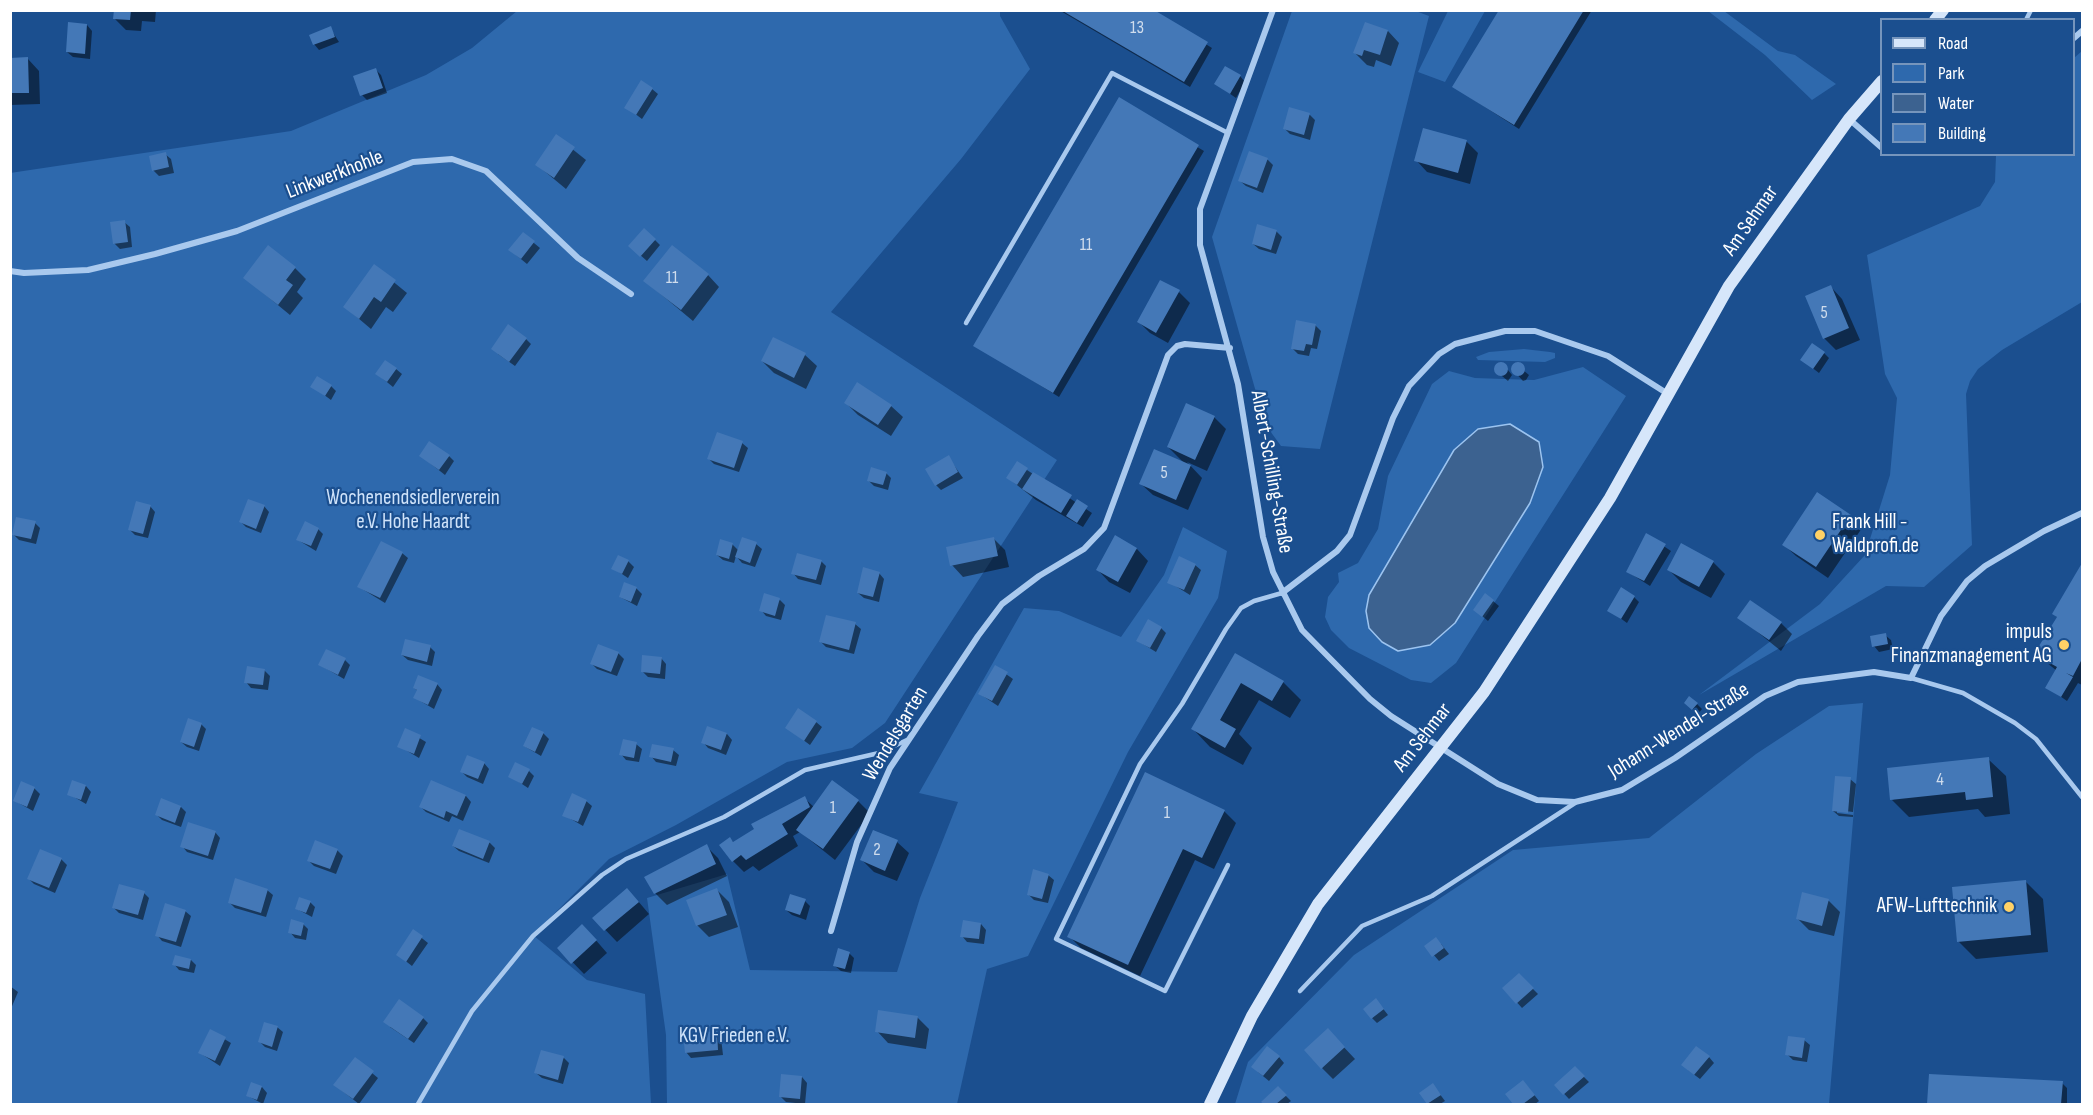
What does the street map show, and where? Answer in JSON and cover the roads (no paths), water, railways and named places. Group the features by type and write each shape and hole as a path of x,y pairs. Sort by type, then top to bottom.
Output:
{"main road":[{"name":"Am Sehmar","path":"1210,1104 1252,1016 1318,904 1484,692 1610,498 1729,286 1849,119 1880,82"}],"street":[{"name":"Albert-Schilling-Straße","path":"1273,10 1200,209 1200,246 1230,348 1263,537 1282,593 1302,630 1344,674 1391,716 1440,748"},
{"path":"1849,119 1880,147"},
{"name":"Linkwerkhohle","path":"10,271 33,273 88,270 155,254 237,231 413,162 452,159 486,171 578,258 631,294"},
{"path":"1282,593 1337,551 1350,535 1393,418 1409,386 1439,354 1455,344 1505,331 1535,331 1608,356 1669,394"},
{"name":"Wendelsgarten","path":"831,931 857,842 890,768 1002,604 1033,580 1084,549 1104,528 1172,351 1185,344 1230,348"},
{"path":"1911,678 1941,616 1967,581 1985,566 2044,531 2082,513"},
{"name":"Johann-Wendel-Straße","path":"1440,748 1498,784 1537,800 1575,802 1622,790 1675,758 1755,702 1798,682 1875,672 1911,678"}],"lane":[{"path":"966,323 1112,72 1228,134"},
{"path":"1228,865 1165,990 1056,939 1140,764 1182,704 1226,629 1241,608 1254,601 1282,593"},
{"name":"Johann-Wendel-Straße","path":"1911,678 1963,693 2015,723 2036,740 2082,797"},
{"path":"418,1104 472,1011 532,936 602,875 626,859 724,817 805,770 879,753 909,739"},
{"path":"1300,991 1362,926 1431,896 1575,802"}],"water":[{"path":"1510,424 1539,442 1543,467 1530,503 1455,623 1430,645 1398,651 1382,642 1369,628 1366,611 1369,595 1454,450 1478,429"}],"place":[{"name":"Frank Hill - Waldprofi.de","path":"1820,535"},
{"name":"impuls Finanzmanagement AG","path":"2064,645"},
{"name":"AFW-Lufttechnik","path":"2009,907"}],"park label":[{"name":"Wochenendsiedlerverein e.V. Hohe Haardt","path":"413,511"},
{"name":"KGV Frieden e.V.","path":"734,1037"}]}
